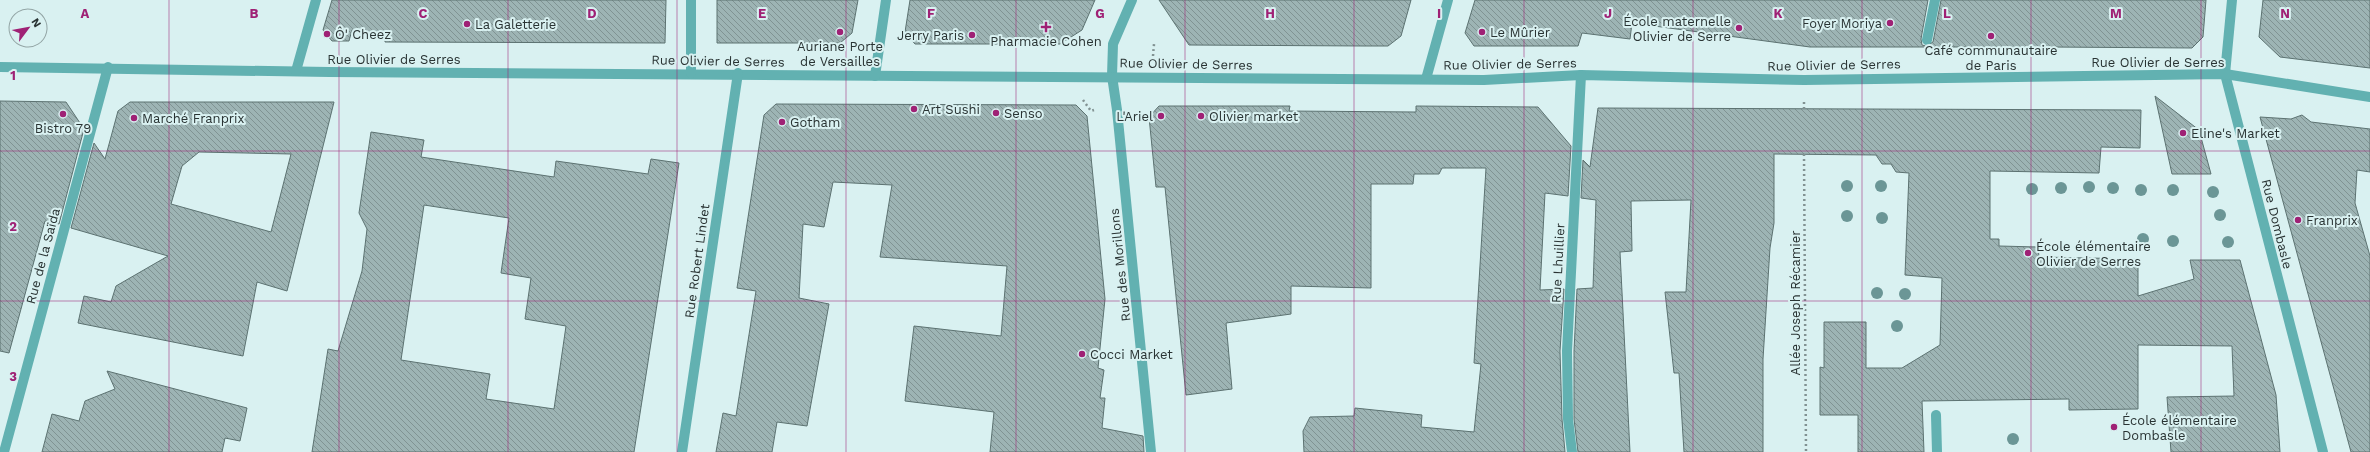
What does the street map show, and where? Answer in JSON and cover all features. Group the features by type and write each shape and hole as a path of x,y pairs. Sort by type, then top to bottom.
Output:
{"street":[{"path":"296,71 316,0"},
{"path":"691,0 691,73"},
{"path":"875,76 886,0"},
{"name":"Rue des Morillons","path":"1132,0 1113,44 1112,76 1117,110 1151,452"},
{"path":"1426,78 1448,0"},
{"path":"1927,40 1935,0"},
{"name":"Rue Dombasle","path":"2232,0 2225,74 2323,452"},
{"name":"Rue Olivier de Serres","path":"0,67 108,67 296,71 738,73 875,76 1426,78 1484,80 1580,75 1804,80 2225,74 2370,98"},
{"name":"Rue de la Saïda","path":"4,452 108,67"},
{"name":"Rue Robert Lindet","path":"682,452 738,73"},
{"name":"Rue Lhuillier","path":"1572,452 1568,419 1567,351 1580,75"},
{"path":"1936,415 1937,452"}],"path":[{"path":"1153,56 1154,44"},
{"path":"1083,97 1084,103 1091,111 1098,109"},
{"name":"Allée Joseph Récamier","path":"1804,154 1806,452"}],"building":[{"path":"332,0 666,0 665,43 385,42 385,37 352,30 349,41 332,41 323,30"},
{"path":"717,0 858,0 852,33 840,43 717,43"},
{"path":"910,0 1095,0 1082,30 1060,44 915,44 905,32"},
{"path":"1159,0 1411,0 1401,36 1388,46 1364,46 1189,45"},
{"path":"1475,0 1928,0 1921,39 1922,45 1926,46 1933,42 1941,0 2206,0 2203,37 2192,48 2049,47 2048,51 2001,49 2002,47 1810,47 1632,23 1630,39 1582,33 1578,46 1474,46 1465,33"},
{"path":"2263,0 2370,0 2370,68 2280,57 2259,37"},
{"path":"2155,96 2199,130 2211,174 2172,174"},
{"path":"0,101 66,102 84,129 59,224 45,221 9,353 0,351"},
{"path":"130,102 334,102 287,291 257,282 243,356 78,323 84,296 111,302 116,286 168,256 71,228 94,143 105,159 118,111","holes":["199,152 291,154 271,232 171,204 182,166"]},
{"path":"776,104 1076,105 1087,116 1105,299 1098,368 1104,370 1100,398 1105,398 1102,428 1143,436 1144,452 990,452 994,412 905,401 914,326 1001,336 1007,266 880,257 892,185 833,182 824,227 803,224 799,298 829,304 807,426 777,422 772,452 716,452 723,413 736,416 756,291 737,288 764,115"},
{"path":"1159,106 1290,106 1289,111 1416,112 1416,106 1538,107 1571,146 1568,196 1545,193 1540,290 1564,289 1560,351 1562,419 1565,452 1304,452 1303,431 1310,417 1354,416 1355,408 1422,415 1421,427 1474,432 1481,364 1474,363 1486,168 1442,168 1439,174 1414,174 1413,184 1371,184 1371,288 1291,286 1291,314 1226,323 1232,389 1186,395 1165,187 1156,187 1149,117"},
{"path":"1598,108 2141,110 2140,148 2101,147 2099,173 1990,171 1990,239 1999,239 1999,246 2038,247 2039,257 2138,259 2138,296 2194,279 2190,260 2240,260 2276,395 2280,452 2171,452 2167,397 2234,396 2232,346 2138,345 2138,409 2069,410 2069,399 1922,401 1924,452 1858,452 1858,415 1820,415 1820,367 1824,368 1824,322 1866,322 1866,368 1902,368 1940,345 1942,278 1905,275 1909,173 1896,172 1891,164 1882,164 1876,155 1774,154 1774,223 1770,248 1763,359 1763,452 1684,452 1679,373 1674,373 1665,292 1686,292 1691,200 1631,201 1632,251 1620,252 1630,452 1578,452 1574,419 1574,351 1577,289 1593,288 1596,200 1581,198 1583,160 1590,167"},
{"path":"2302,115 2311,122 2370,129 2370,172 2357,170 2355,203 2370,256 2370,452 2351,452 2260,117 2291,119"},
{"path":"371,132 424,140 421,157 554,177 556,161 648,174 651,159 679,163 634,452 312,452 328,349 338,351 362,271 367,229 359,213","holes":["424,205 509,218 501,273 531,278 525,319 566,326 554,409 486,399 490,374 401,360"]},
{"path":"107,371 247,408 240,441 225,438 222,452 42,452 52,414 79,421 85,401 115,389"}],"place":[{"name":"Foyer Moriya","path":"1890,23"},
{"name":"La Galetterie","path":"467,24"},
{"name":"Pharmacie Cohen","path":"1046,27"},
{"name":"École maternelle Olivier de Serre","path":"1739,28"},
{"name":"Auriane Porte de Versailles","path":"840,32"},
{"name":"Le Mûrier","path":"1482,32"},
{"name":"Ô' Cheez","path":"327,34"},
{"name":"Jerry Paris","path":"972,35"},
{"name":"Café communautaire de Paris","path":"1991,36"},
{"name":"Art Sushi","path":"914,109"},
{"name":"Senso","path":"996,113"},
{"name":"Bistro 79","path":"63,114"},
{"name":"L'Ariel","path":"1161,116"},
{"name":"Olivier market","path":"1201,116"},
{"name":"Marché Franprix","path":"134,118"},
{"name":"Gotham","path":"782,122"},
{"name":"Eline's Market","path":"2183,133"},
{"name":"Franprix","path":"2298,220"},
{"name":"École élémentaire Olivier de Serres","path":"2028,253"},
{"name":"Cocci Market","path":"1082,354"},
{"name":"École élémentaire Dombasle","path":"2114,427"}]}
